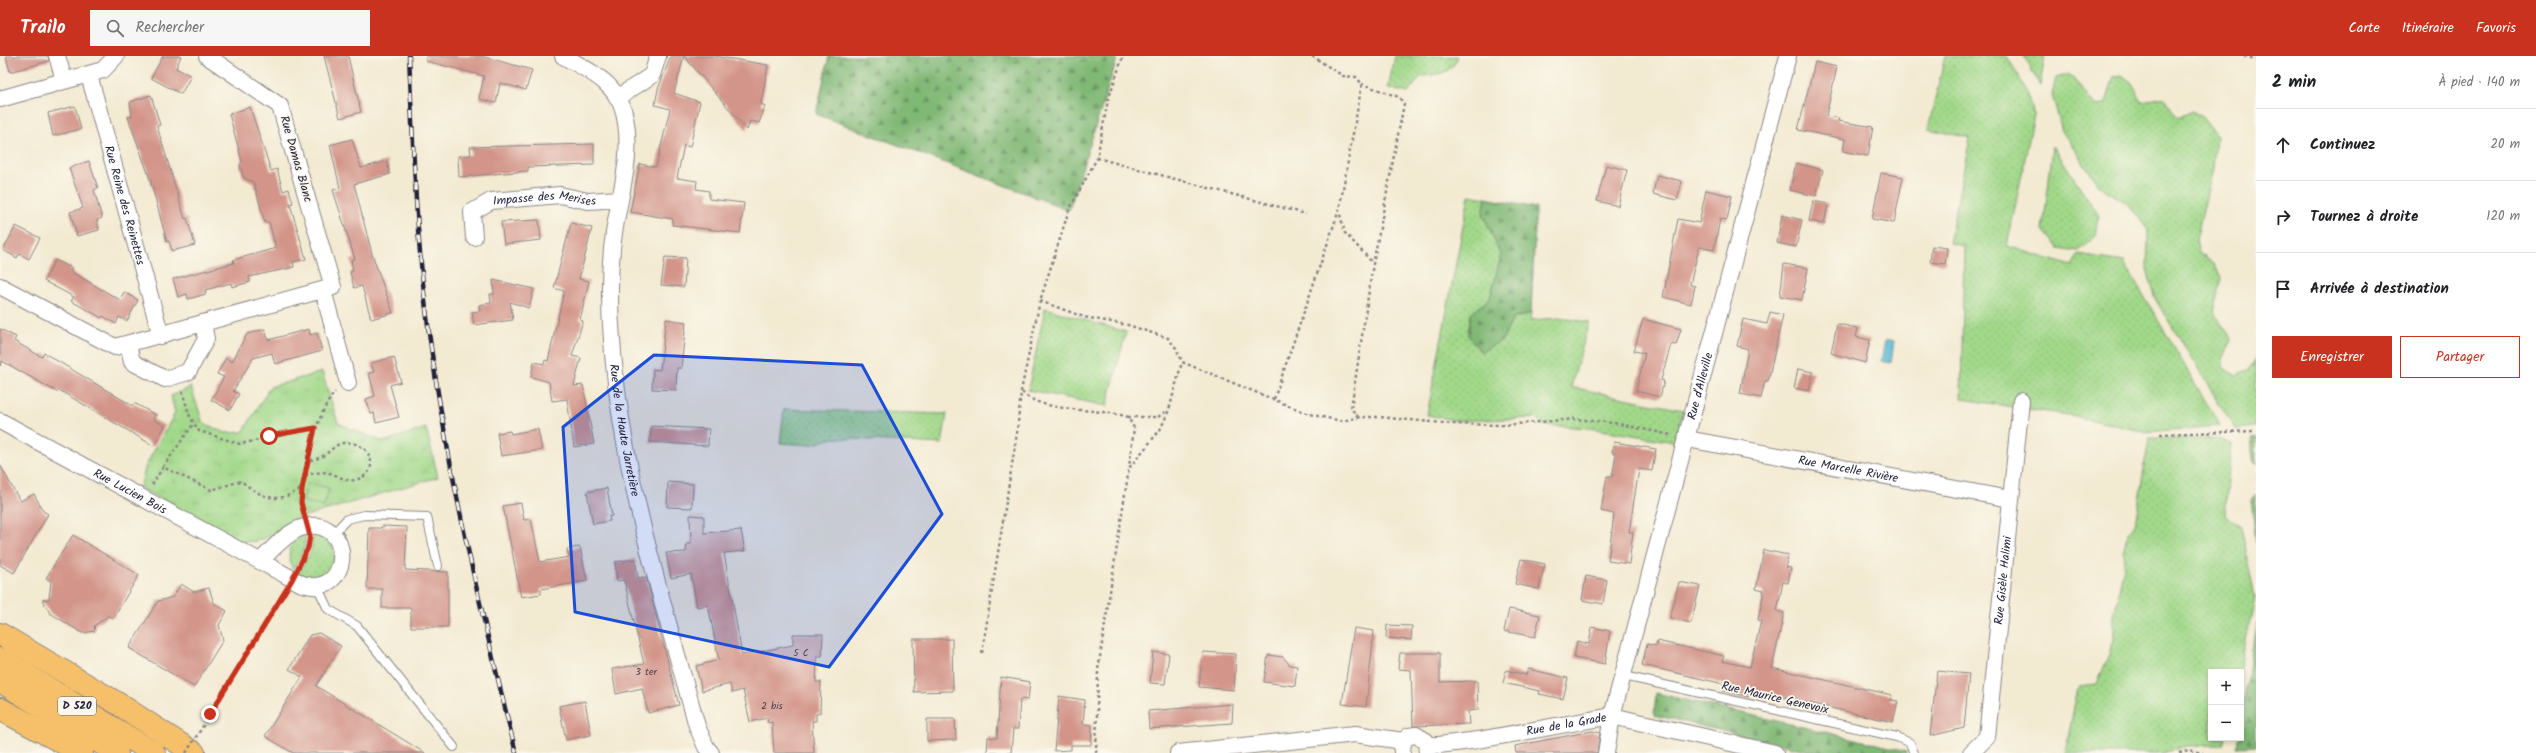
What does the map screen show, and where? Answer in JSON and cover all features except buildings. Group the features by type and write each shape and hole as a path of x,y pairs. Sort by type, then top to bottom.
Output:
{"main road":[{"path":"0,634 116,703 194,753"},
{"name":"D 520","path":"0,659 154,753"},
{"name":"D 520","path":"0,681 117,753"},
{"path":"0,709 82,753"}],"street":[{"path":"57,56 64,80"},
{"path":"0,99 104,70 116,56"},
{"name":"Rue Damas Blanc","path":"207,56 280,106 333,288 323,290"},
{"name":"Rue de la Haute Jarretière","path":"564,56 608,84 624,110 629,143 614,234 610,290 612,340 629,468 697,726 706,747 711,753"},
{"path":"618,98 652,75 658,56"},
{"name":"Rue d'Alleville","path":"1606,753 1612,716 1624,676 1788,56"},
{"name":"Rue Reine des Reinettes","path":"89,75 161,336"},
{"name":"Impasse des Merises","path":"474,237 472,212 491,201 560,195 588,201 620,199"},
{"path":"0,286 115,347 161,336 323,290 348,383"},
{"path":"128,344 132,362 165,379 188,372 206,339 203,323"},
{"name":"Rue Gisèle Halimi","path":"1971,753 1987,737 2021,401"},
{"name":"Rue Lucien Bois","path":"0,421 144,500 260,561 292,580 302,584 317,586"},
{"name":"Rue Marcelle Rivière","path":"1687,439 2010,499"},
{"path":"260,561 299,528 308,526 328,529 339,541 342,557 337,572 328,582 317,586"},
{"name":"Rue de la Grade","path":"1427,749 1612,716 1739,749 1775,753"},
{"path":"1178,753 1355,734 1402,747 1409,736 1416,735 1423,738 1427,749"}],"lane":[{"path":"332,534 347,519 364,515 427,517 438,566"},
{"path":"317,586 328,609 357,626 454,747"},
{"name":"Rue Maurice Genevoix","path":"1624,676 1897,737 1910,743 1914,753"}],"path":[{"path":"982,653 1017,433 1022,392 1040,301 1069,210 1097,158 1108,100 1122,56"},
{"path":"1312,56 1344,76 1356,77 1362,84 1399,98 1404,104 1373,264 1351,408 1358,417"},
{"path":"2244,56 2256,59"},
{"path":"1274,399 1339,211 1362,84"},
{"path":"1097,158 1306,214"},
{"path":"1339,211 1346,233 1373,264"},
{"path":"1040,301 1084,317 1128,325 1168,338 1176,348 1182,362 1169,410 1160,430 1129,468"},
{"path":"1182,362 1309,414 1328,420 1341,421 1358,417 1453,424 1504,425 1574,419 1614,423 1687,439"},
{"path":"178,375 194,423 199,431 240,444 315,428"},
{"path":"186,753 292,580 308,548 308,526 301,503 302,489 315,428 334,393 348,383"},
{"path":"1022,392 1030,400 1046,404 1114,412 1128,417 1158,417 1169,410"},
{"path":"1096,753 1098,670 1134,428 1128,417"},
{"path":"144,500 163,467 194,423"},
{"path":"2160,434 2256,431"},
{"path":"305,476 323,472 354,480 362,477 369,471 372,462 370,453 365,449 344,443 330,449 322,456 308,461"},
{"path":"163,467 211,490 241,481 257,493 272,498 284,497 302,489"},
{"path":"2179,753 2188,750 2202,753"}],"highlighted area":[{"path":"654,355 862,365 942,514 829,667 575,612 563,427"}],"green space":[{"path":"829,56 1118,56 1069,210 816,114"},
{"path":"1395,56 1458,56 1452,67 1448,70 1438,74 1421,76 1408,93 1388,88"},
{"path":"1945,56 2007,56 2024,86 2034,115 2007,246 2072,266 2078,255 2124,262 2220,426 2145,432 2075,416 1961,399 1964,246 1949,243 1970,138 1928,129"},
{"path":"2024,56 2045,56 2040,86"},
{"path":"2069,74 2097,106 2106,103 2114,76 2122,75 2132,83 2142,101 2165,98 2178,118 2192,111 2203,118 2216,136 2213,168 2196,240 2199,253 2214,264 2221,277 2215,308 2218,318 2231,340 2223,357 2223,366 2236,376 2251,368 2256,359 2256,427 2235,429 2157,302 2147,270 2148,230 2129,205 2099,185 2062,131 2052,94 2056,78"},
{"path":"2053,146 2099,216 2096,236 2078,251 2058,248 2043,230"},
{"path":"1469,195 1486,198 1484,214 1501,256 1490,298 1471,314 1468,335 1481,352 1502,340 1513,319 1531,313 1530,320 1559,318 1589,322 1571,387 1683,410 1675,442 1589,428 1543,425 1536,418 1458,421 1427,415"},
{"path":"1486,198 1536,208 1531,313 1513,319 1502,340 1482,352 1468,335 1471,314 1490,298 1501,256 1483,214"},
{"path":"1045,308 1126,332 1107,406 1028,390"},
{"path":"322,372 338,423 383,442 426,428 438,477 299,518 277,534 256,541 243,542 140,488 146,465 175,413 171,396 191,387 203,423 226,433 243,432 270,387"},
{"path":"784,409 947,414 942,444 833,438 811,445 780,443"},
{"path":"2149,438 2219,439 2231,443 2225,516 2241,526 2255,598 2240,669 2208,669 2208,741 2224,741 2223,745 2185,746 2164,753 2065,753 2078,687 2097,685 2114,641 2114,615 2124,566 2123,551 2128,533 2135,524"},
{"path":"2256,438 2256,465 2253,460 2251,439"},
{"path":"308,483 329,488 324,507 303,501"},
{"path":"2256,494 2256,543 2251,499"},
{"path":"313,533 324,537 331,545 334,553 334,562 330,570 322,575 312,577 298,574 311,551"},
{"path":"306,534 304,550 293,570 289,559 290,549 296,540"},
{"path":"2256,623 2256,746 2237,747 2238,741 2244,741 2244,701"},
{"path":"1656,693 1907,751 1907,753 1818,753 1654,715"}],"water":[{"path":"1885,340 1894,342 1891,363 1881,361"}],"railway":[{"path":"409,56 419,240 425,301 433,358 463,528 516,753"}],"route":[{"path":"210,714 292,580 308,548 310,536 301,503 302,489 315,428 269,436"}]}
